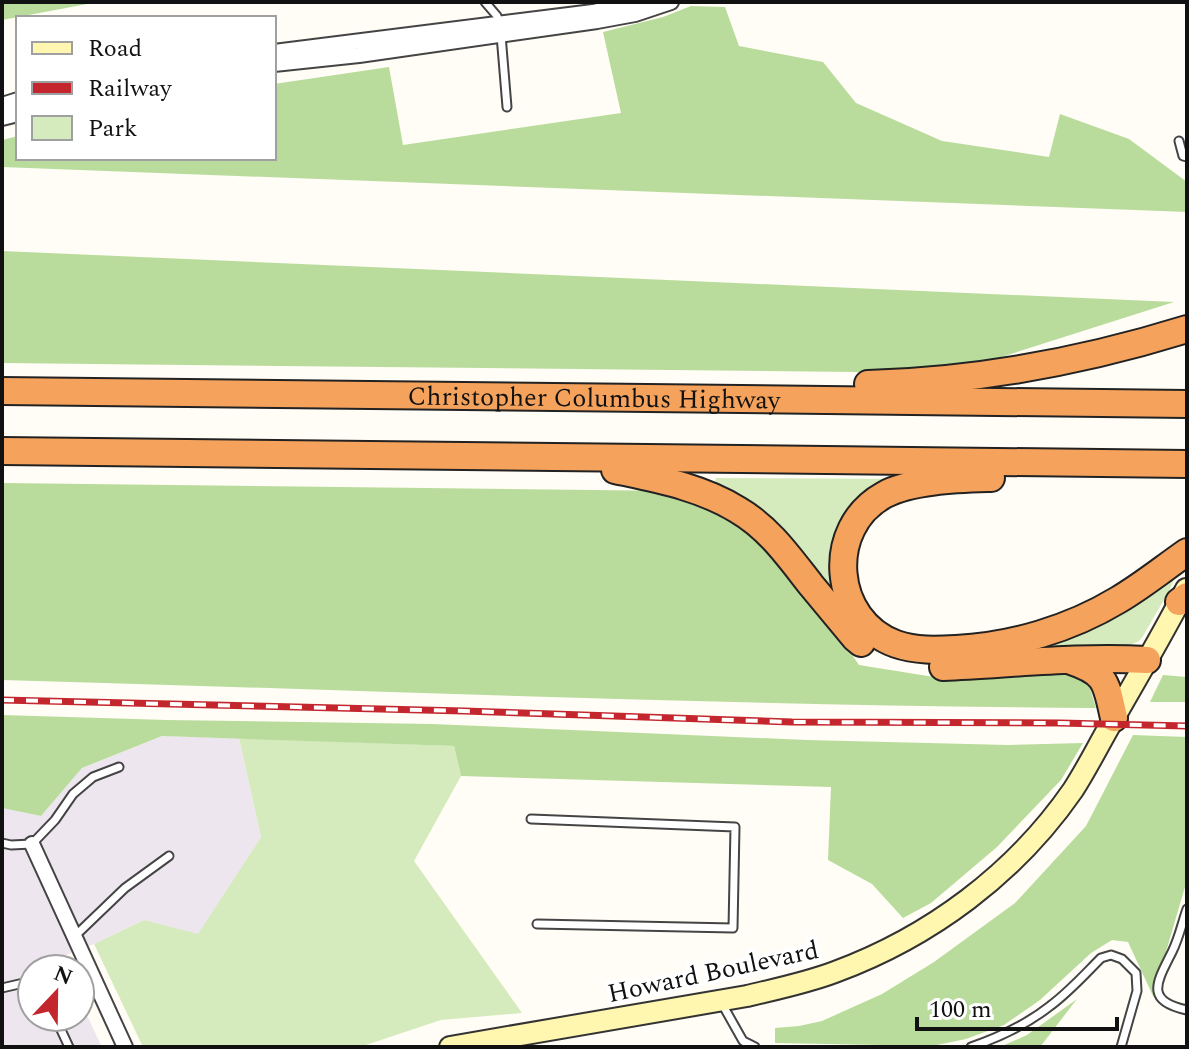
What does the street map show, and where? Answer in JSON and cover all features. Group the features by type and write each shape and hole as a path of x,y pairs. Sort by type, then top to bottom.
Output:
{"highway":[{"path":"832,401 852,385 913,382 1055,363 1187,329"},
{"name":"Christopher Columbus Highway","path":"2,391 1187,404"},
{"path":"2,451 1187,464"},
{"path":"565,459 689,488 738,510 761,526 780,545 855,638 887,658 904,664 937,667 1118,658 1147,660"},
{"path":"1044,463 1017,477 948,481 901,488 885,494 862,512 847,537 842,570 850,601 865,625 897,645 921,650 972,648 1031,637 1075,622 1118,600 1187,552"},
{"path":"1068,660 1097,672 1106,686 1114,718"}],"main road":[{"name":"Howard Boulevard","path":"450,1047 785,987 857,964 913,937 972,897 1041,831 1073,790 1184,595"}],"street":[{"path":"276,64 500,30 637,2"},
{"path":"276,52 597,21 635,14 671,2"},
{"path":"32,844 80,953"},
{"path":"96,990 125,1047"}],"lane":[{"path":"485,2 497,16 500,30 507,107"},
{"path":"1179,141 1183,156 1187,157"},
{"path":"2,843 32,844 55,820 73,794 93,777 119,767"},
{"path":"531,819 735,827 733,928 537,924"},
{"path":"75,936 125,888 169,856"},
{"path":"1187,909 1163,968 1158,989 1161,999 1169,1006 1187,1010"},
{"path":"971,1047 1023,1025 1052,1005 1101,958 1111,955 1122,959 1136,973 1137,991 1121,1047"},
{"path":"719,1000 743,1041 755,1047"}],"shaded area":[{"path":"162,736 239,738 261,837 198,935 144,920 72,953 16,953 16,1033 95,1033 102,1047 2,1047 2,808 41,816 82,768"}],"green space":[{"path":"2,2 98,2 16,16 2,20"},
{"path":"691,6 725,7 739,46 823,62 856,103 942,141 1049,157 1060,114 1129,139 1187,182 1187,212 2,167 2,140 16,136 16,160 276,160 276,84 389,67 403,145 621,113 603,32 663,17"},
{"path":"2,251 1174,302 951,373 2,363"},
{"path":"716,478 918,479 879,491 858,506 844,524 837,545 835,567 847,609 860,627 876,642 911,656 941,658 987,654 1043,641 1094,620 1170,575 1175,577 1143,636 1126,647 944,659 910,658 876,644 857,627 769,521 714,485"},
{"path":"2,483 677,491 751,535 815,601 859,665 934,677 1071,673 1088,682 1096,708 686,701 2,680"},
{"path":"1163,675 1187,677 1187,702 1150,702"},
{"path":"2,715 432,724 807,740 1008,745 1083,743 1061,780 997,847 931,903 903,918 872,884 828,860 831,787 461,776 454,746 162,736 82,768 41,816 2,808"},
{"path":"1133,735 1187,737 1187,880 1153,996 1128,942 1112,940 1091,953 1040,1000 1004,1025 966,1039 932,1046 775,1043 775,1028 822,1021 882,994 934,962 1015,903 1086,826"},
{"path":"239,738 454,746 461,776 414,861 522,1013 441,1020 360,1047 143,1047 94,944 144,920 198,934 261,837"},
{"path":"1077,999 1040,1047 1000,1047 1027,1035"}],"railway":[{"path":"2,700 792,722 1187,726"}]}
